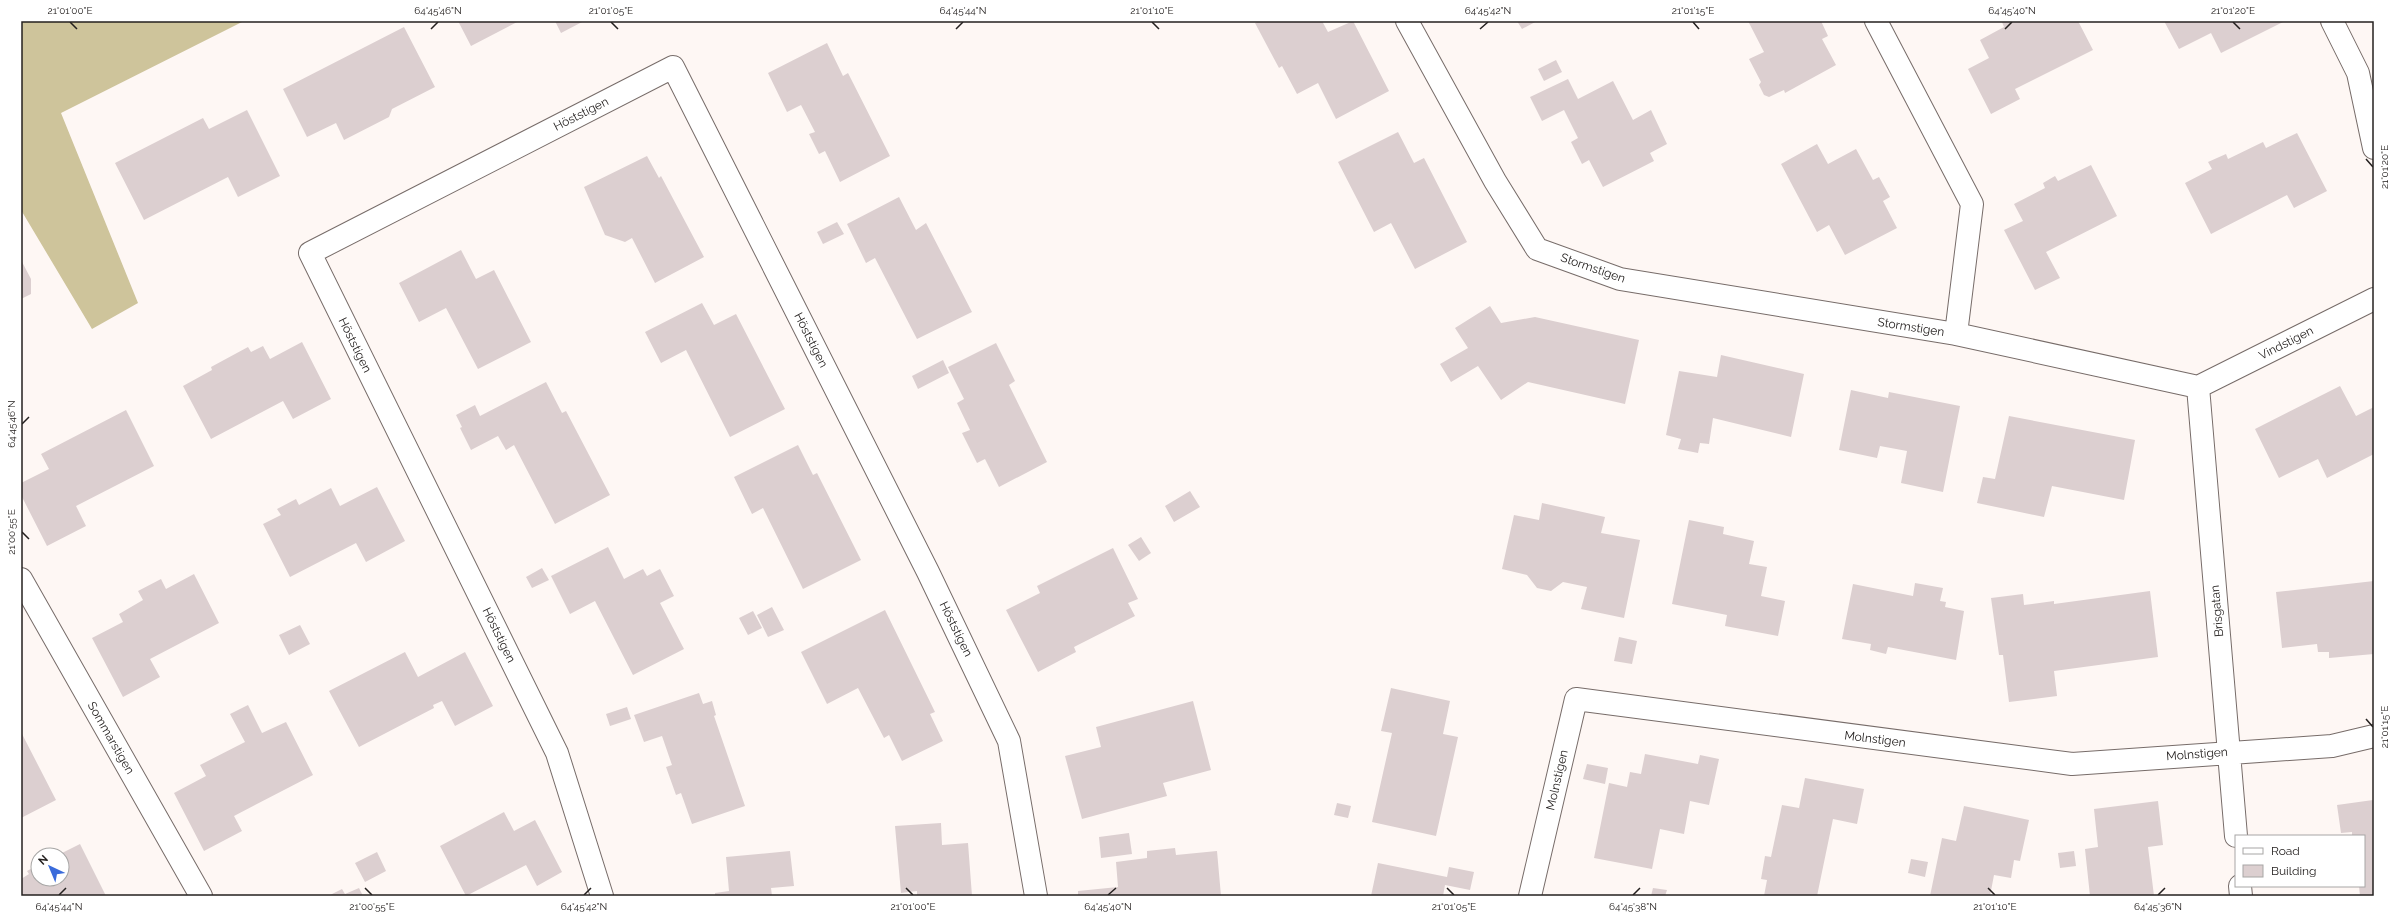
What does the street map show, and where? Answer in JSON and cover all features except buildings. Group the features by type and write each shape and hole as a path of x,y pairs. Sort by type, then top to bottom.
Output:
{"street":[{"name":"Stormstigen","path":"1407,21 1495,181 1537,249 1620,279 1956,334 2198,387"},
{"name":"Stormstigen","path":"1876,21 1972,204 1956,334"},
{"path":"2332,21 2358,73 2374,148"},
{"name":"Höststigen","path":"602,896 557,753 310,253 673,68 924,564 1009,741 1036,896"},
{"name":"Vindstigen","path":"2198,387 2374,299"},
{"name":"Brisgatan","path":"2198,387 2236,835"},
{"name":"Sommarstigen","path":"21,579 201,896"},
{"name":"Molnstigen","path":"1530,896 1576,699 2072,764 2332,746 2374,736"}],"shaded area":[{"path":"21,21 244,21 61,113 138,303 92,329 21,210"}]}
